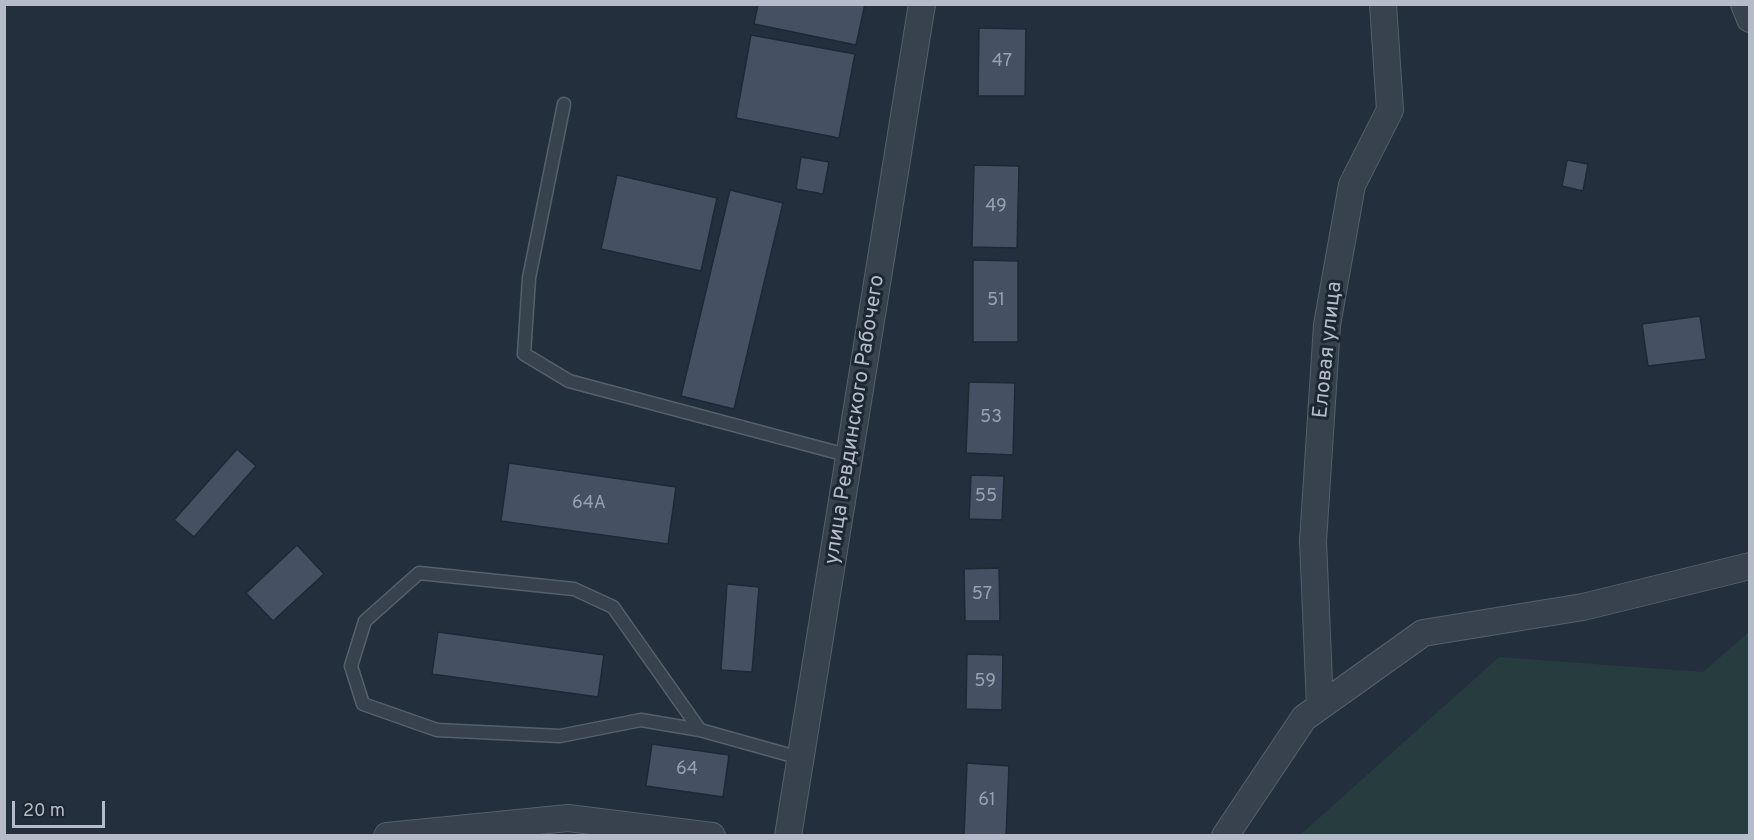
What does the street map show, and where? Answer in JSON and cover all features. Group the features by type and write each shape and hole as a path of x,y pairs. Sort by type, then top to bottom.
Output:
{"street":[{"name":"улица Ревдинского Рабочего","path":"788,836 922,4"},
{"name":"Еловая улица","path":"1320,706 1313,541 1327,325 1352,185 1390,110 1383,4"},
{"path":"1744,4 1749,19"},
{"path":"1226,836 1304,718 1423,633 1583,606 1749,566"},
{"path":"387,836 568,818 712,836"}],"lane":[{"path":"564,104 529,278 524,354 569,381 850,456"},
{"path":"700,730 613,607 574,589 419,573 365,621 351,666 363,704 437,730 560,736 641,720 700,730 800,758"}],"green space":[{"path":"1749,632 1749,835 1300,835 1499,657 1703,672"}],"building":[{"path":"758,4 865,4 856,45 754,24"},
{"path":"979,28 1026,29 1025,96 978,96"},
{"path":"751,35 855,54 839,138 736,118"},
{"path":"801,157 829,162 823,194 796,189"},
{"path":"1567,160 1588,164 1583,191 1562,186"},
{"path":"974,165 1019,166 1017,248 972,247"},
{"path":"617,175 717,198 701,271 601,249"},
{"path":"730,190 783,203 734,409 681,396"},
{"path":"973,260 1018,261 1018,342 973,342"},
{"path":"1700,316 1706,359 1648,366 1642,324"},
{"path":"969,382 1015,383 1013,455 966,453"},
{"path":"237,449 256,466 194,537 174,520"},
{"path":"509,463 676,487 668,544 501,521"},
{"path":"971,475 1004,476 1002,520 969,519"},
{"path":"297,545 324,574 273,621 246,593"},
{"path":"999,568 1000,621 965,621 964,569"},
{"path":"727,584 759,587 752,672 721,670"},
{"path":"438,632 604,655 598,697 432,674"},
{"path":"967,654 1003,655 1002,710 966,709"},
{"path":"652,744 729,755 723,797 646,786"},
{"path":"967,763 1009,766 1006,836 964,836"}]}
